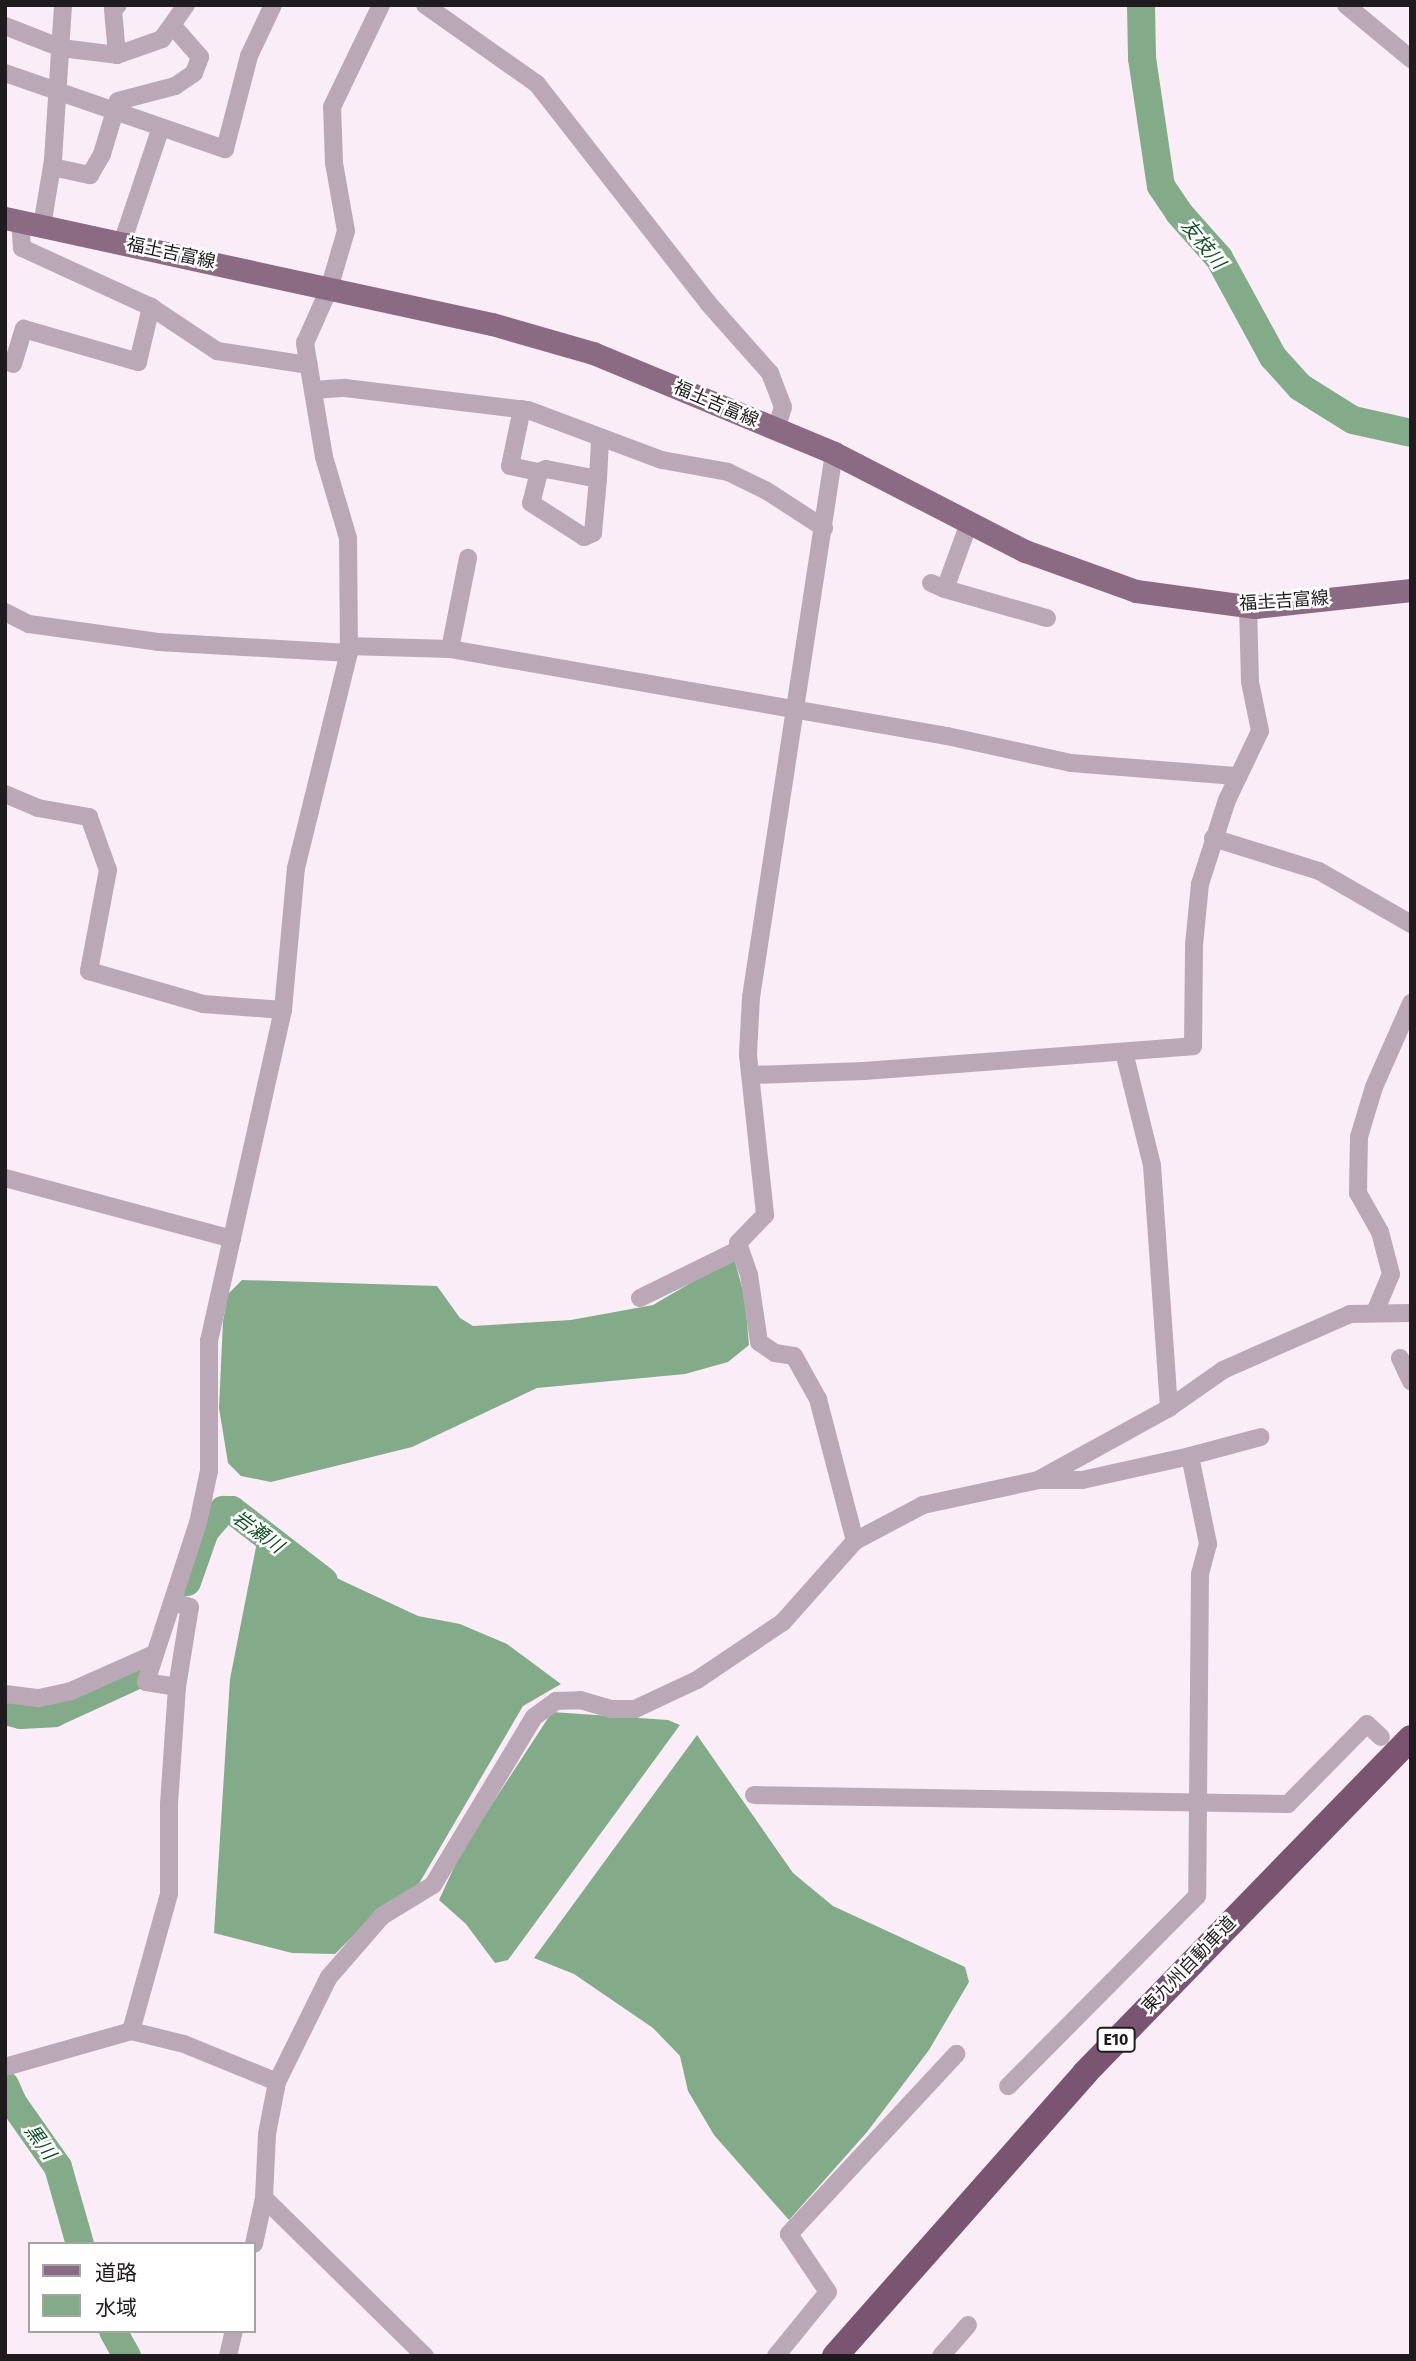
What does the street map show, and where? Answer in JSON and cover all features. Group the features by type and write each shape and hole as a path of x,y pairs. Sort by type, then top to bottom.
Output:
{"highway":[{"name":"東九州自動車道","path":"835,2356 1094,2063 1411,1738"}],"main road":[{"name":"福土吉富線","path":"22,221 492,324 593,353 834,453 1025,551 1136,591 1248,606 1411,590"}],"street":[{"path":"63,5 55,91 52,167 22,221 22,248 151,307 217,351 309,365"},
{"path":"117,55 113,9 118,5"},
{"path":"5,26 61,48 117,55 144,48 173,26 186,5"},
{"path":"5,73 225,149 250,56 272,5"},
{"path":"177,1688 146,1682 173,1602 209,1471 209,1341 283,1010 296,868 348,650 348,538 324,457 305,343 329,289 346,231 334,163 332,107 381,5"},
{"path":"425,5 537,84 708,303 770,373 783,408 776,430"},
{"path":"1346,5 1411,59"},
{"path":"52,167 90,175 102,154 118,101 174,86 194,73 200,57 173,26"},
{"path":"122,243 161,127"},
{"path":"13,364 24,329 138,362 151,307"},
{"path":"313,390 345,388 522,409 600,440 662,460 728,472 767,491 824,528"},
{"path":"522,409 510,466 539,472 546,469 598,479"},
{"path":"539,472 531,503 584,537 593,533 600,440"},
{"path":"834,453 751,997 748,1055 765,1215 738,1243 749,1275 759,1342 775,1353 794,1356 818,1399 855,1541"},
{"path":"969,523 938,586 1047,618"},
{"path":"450,649 468,558"},
{"path":"752,1074 1193,1046 1194,945 1200,884 1213,838 1260,731 1250,682 1248,606"},
{"path":"5,612 29,624 158,642 348,650 450,649 793,709 1071,762 1238,776"},
{"path":"5,794 38,808 89,817 108,870 89,971 203,1004 283,1010"},
{"path":"1213,838 1319,871 1411,924"},
{"path":"1375,1312 1391,1274 1380,1232 1358,1193 1359,1137 1374,1087 1411,1003"},
{"path":"1124,1052 1152,1165 1169,1408"},
{"path":"5,1178 232,1239"},
{"path":"640,1298 740,1249"},
{"path":"1039,1480 1169,1408 1223,1370 1350,1314 1411,1313"},
{"path":"1400,1358 1411,1382"},
{"path":"254,2242 264,2198 267,2134 277,2082 329,1977 382,1916 432,1885 534,1717 556,1701 580,1700 612,1709 635,1709 697,1680 783,1622 855,1541 923,1505 1039,1480 1082,1480 1191,1456 1261,1437"},
{"path":"1008,2086 1197,1896 1200,1574 1208,1544 1191,1456"},
{"path":"131,2031 169,1894 169,1804 177,1688 190,1607 173,1602"},
{"path":"5,1693 39,1698 71,1691 154,1654"},
{"path":"754,1795 1288,1804 1367,1724 1381,1737"},
{"path":"5,2067 131,2031 184,2044 277,2082"},
{"path":"776,2356 828,2292 789,2234 956,2054"},
{"path":"264,2198 425,2356"},
{"path":"941,2356 968,2325"},
{"path":"228,2356 234,2333"}],"water":[{"path":"730,1260 735,1261 745,1299 749,1345 728,1362 685,1374 537,1388 412,1447 271,1482 241,1476 228,1463 219,1408 223,1321 228,1294 242,1280 437,1286 460,1318 473,1326 571,1320 653,1305"},
{"path":"257,1542 317,1585 328,1574 418,1616 460,1624 507,1644 561,1684 523,1706 417,1887 381,1908 335,1954 292,1953 214,1933 230,1679"},
{"path":"552,1712 668,1720 680,1725 508,1960 495,1963 466,1924 439,1900 462,1850"},
{"path":"697,1735 793,1873 833,1906 965,1967 969,1982 929,2050 867,2132 789,2220 714,2135 688,2091 680,2056 653,2028 574,1974 534,1958"}],"waterway":[{"name":"友枝川","path":"1141,5 1142,58 1161,186 1179,213 1219,258 1273,357 1300,387 1353,420 1411,433"},
{"name":"岩瀬川","path":"187,1582 205,1531 223,1510 232,1510 324,1581"},
{"name":"岩瀬川","path":"5,1711 21,1715 54,1713 135,1676"},
{"name":"黒川","path":"5,2085 13,2103 58,2167 79,2242"},
{"name":"黒川","path":"114,2333 127,2356"}]}
